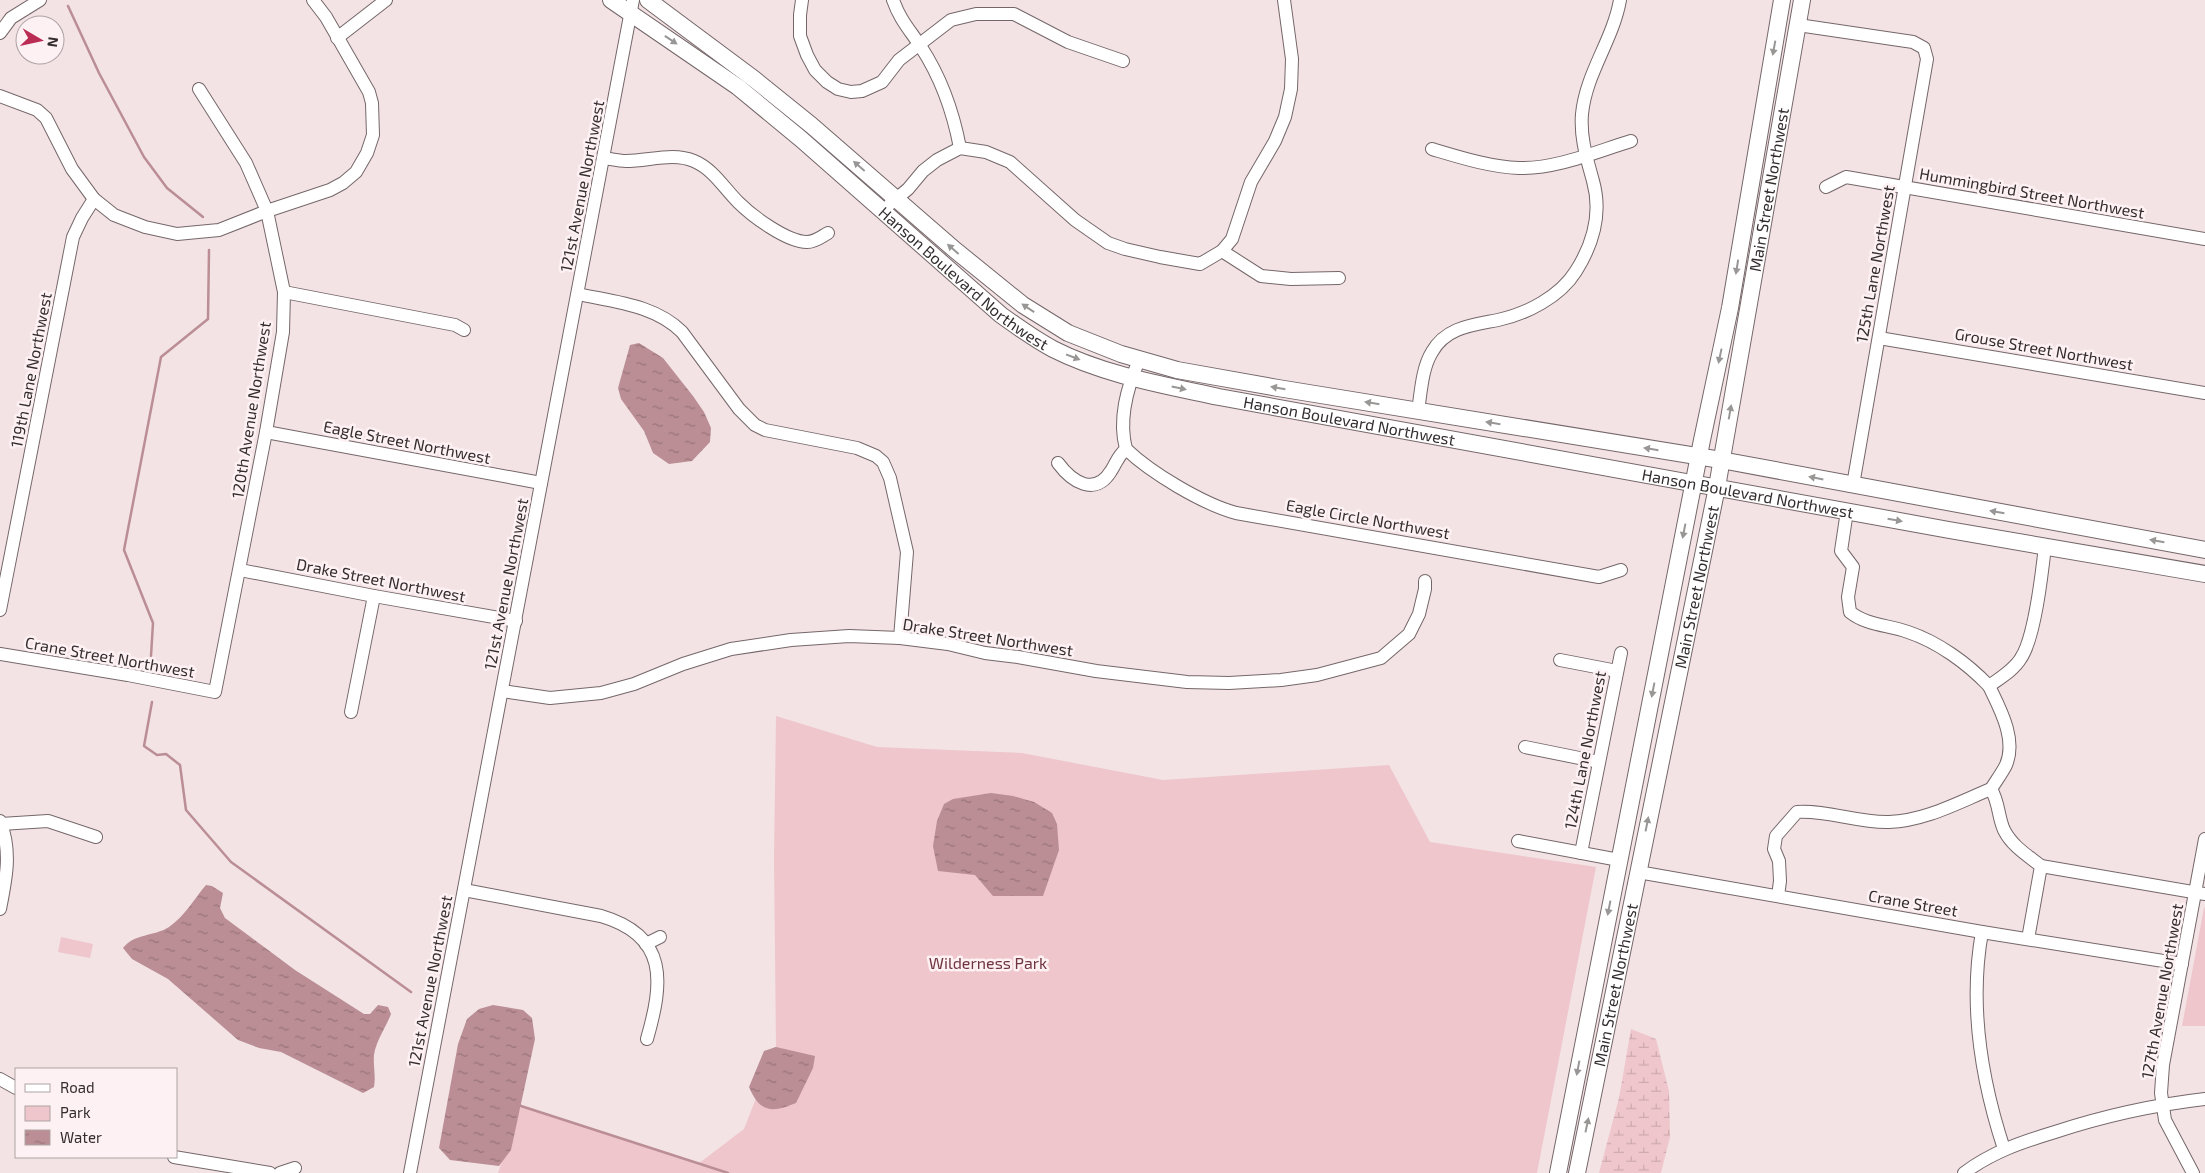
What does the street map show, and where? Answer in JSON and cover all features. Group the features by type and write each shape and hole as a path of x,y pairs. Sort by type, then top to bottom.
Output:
{"main road":[{"name":"Hanson Boulevard Northwest","path":"611,0 632,6 738,87 1001,315 1025,333 1073,358 1132,377 1219,397 2205,574"},
{"name":"Hanson Boulevard Northwest","path":"648,0 771,93 955,250 1023,305 1068,333 1139,360 1177,370 1278,388 1699,456 2205,550"},
{"name":"Main Street Northwest","path":"1558,1173 1699,456 1730,308 1782,0"},
{"name":"Main Street Northwest","path":"1577,1173 1716,487 1802,0"}],"street":[{"path":"0,34 12,18 40,0"},
{"path":"0,96 37,110 46,118 72,168 94,199 114,215 145,227 177,234 219,230 267,211 330,190 343,183 356,172 367,153 373,134 372,103 369,92 313,0"},
{"path":"337,38 386,0"},
{"path":"802,0 800,36 806,55 815,70 838,89 851,92 862,91 882,82 900,60 951,20 983,13 1014,14 1068,42 1122,61"},
{"path":"893,0 906,28 920,45 941,80 948,97 960,148"},
{"path":"882,211 908,189 923,171 937,160 960,148 986,152 1010,162 1075,220 1108,243 1160,257 1200,264 1222,251 1232,238 1251,182 1285,117 1291,89 1292,59 1284,0"},
{"path":"1418,410 1425,370 1432,351 1449,334 1469,324 1498,320 1526,312 1545,300 1575,274 1591,244 1597,208 1594,183 1585,155 1582,115 1587,87 1616,19 1620,0"},
{"name":"121st Avenue Northwest","path":"410,1173 632,6"},
{"name":"125th Lane Northwest","path":"1798,25 1913,42 1924,48 1928,59 1853,485"},
{"name":"120th Avenue Northwest","path":"199,89 246,163 267,211 284,292 283,332 266,432 240,570 214,692"},
{"path":"1432,149 1472,160 1518,168 1556,164 1631,141"},
{"path":"604,158 626,161 668,157 693,160 712,173 739,203 766,224 797,240 807,242 816,240 828,233"},
{"name":"Hummingbird Street Northwest","path":"1826,187 1846,178 2205,239"},
{"name":"119th Lane Northwest","path":"0,610 74,237 82,218 94,199"},
{"path":"1222,251 1261,276 1292,279 1339,278"},
{"path":"284,292 455,325 464,330"},
{"path":"578,294 643,308 664,316 674,323 739,409 755,425 764,430 857,448 876,456 883,462 890,478 907,552 900,638"},
{"name":"Grouse Street Northwest","path":"1878,338 2205,393"},
{"path":"1058,464 1068,477 1076,482 1096,484 1104,480 1111,471 1116,458 1126,449 1123,438 1124,416 1132,377 1139,360"},
{"name":"Eagle Street Northwest","path":"266,432 541,483"},
{"name":"Eagle Circle Northwest","path":"1126,449 1196,497 1218,508 1236,513 1599,577 1621,570"},
{"path":"1778,896 1780,881 1779,861 1774,850 1776,836 1797,812 1814,811 1888,822 1914,819 1948,808 1992,789 2006,765 2010,749 2009,737 1989,686 1966,664 1933,643 1909,632 1860,620 1850,612 1848,597 1853,567 1841,551 1848,511"},
{"path":"1989,686 2006,674 2020,660 2029,644 2045,546"},
{"name":"Drake Street Northwest","path":"240,570 516,621"},
{"name":"Drake Street Northwest","path":"502,691 537,697 582,696 620,688 683,664 731,649 791,640 849,636 900,638 948,644 985,653 1096,671 1187,682 1229,683 1281,680 1317,675 1381,658 1409,634 1419,614 1426,589 1425,581"},
{"path":"351,712 374,596"},
{"name":"124th Lane Northwest","path":"1581,853 1621,653"},
{"name":"Crane Street Northwest","path":"0,654 128,675 214,692"},
{"path":"1560,660 1617,671"},
{"path":"1525,748 1599,762"},
{"path":"1992,789 1998,800 2004,829 2015,845 2041,866 2200,893"},
{"path":"0,909 8,861 7,844 1,823 48,821 96,837"},
{"name":"127th Avenue Northwest","path":"2193,1173 2165,1120 2162,1104 2163,1065 2182,964 2200,893 2205,839"},
{"path":"1518,842 1619,860"},
{"path":"2028,939 2041,866"},
{"name":"Crane Street","path":"1638,872 1982,932 2182,964"},
{"path":"464,890 612,919 635,931 646,944 654,958 659,990 647,1039"},
{"path":"1982,932 1976,976 1977,1017 1988,1094 2004,1149"},
{"path":"646,944 660,937"},
{"path":"0,1079 15,1087"},
{"path":"1964,1173 1982,1160 2004,1149 2101,1117 2162,1104 2205,1099"},
{"path":"178,1158 230,1170 270,1173"},
{"path":"280,1173 295,1168"}],"green space":[{"name":"Wilderness Park","path":"776,716 877,747 1022,753 1163,780 1389,765 1430,842 1596,867 1537,1173 498,1173 521,1106 698,1164 744,1129 776,1047 774,859"},
{"path":"2204,908 2205,1026 2182,1026"},
{"path":"61,937 93,944 90,958 58,952"},
{"path":"1631,1029 1656,1039 1669,1091 1670,1137 1661,1173 1599,1173 1619,1098"}],"water":[{"path":"639,343 663,358 704,412 711,428 710,442 692,461 669,464 653,453 644,431 621,399 618,388 630,345"},
{"path":"991,793 1013,796 1034,802 1052,813 1057,824 1059,850 1043,896 993,896 975,875 938,871 933,846 937,821 944,804 953,799"},
{"path":"206,885 212,886 223,893 220,908 225,918 295,970 364,1014 370,1014 378,1005 388,1007 391,1014 379,1039 374,1055 374,1087 363,1093 281,1052 259,1048 238,1040 168,979 132,959 123,948 128,943 139,937 163,930 175,923"},
{"path":"493,1005 523,1010 532,1018 535,1039 511,1150 499,1166 450,1160 439,1148 458,1044 467,1019 479,1009"},
{"path":"776,1047 815,1056 813,1068 796,1103 773,1109 762,1106 753,1096 749,1087 764,1051"}],"waterway":[{"path":"68,6 99,73 144,157 167,188 203,217"},
{"path":"151,656 153,623 124,550 161,357 208,319 209,250"},
{"path":"152,702 144,746 157,755 166,754 180,765 186,810 231,862 411,992"},
{"path":"518,1104 728,1173"}]}
